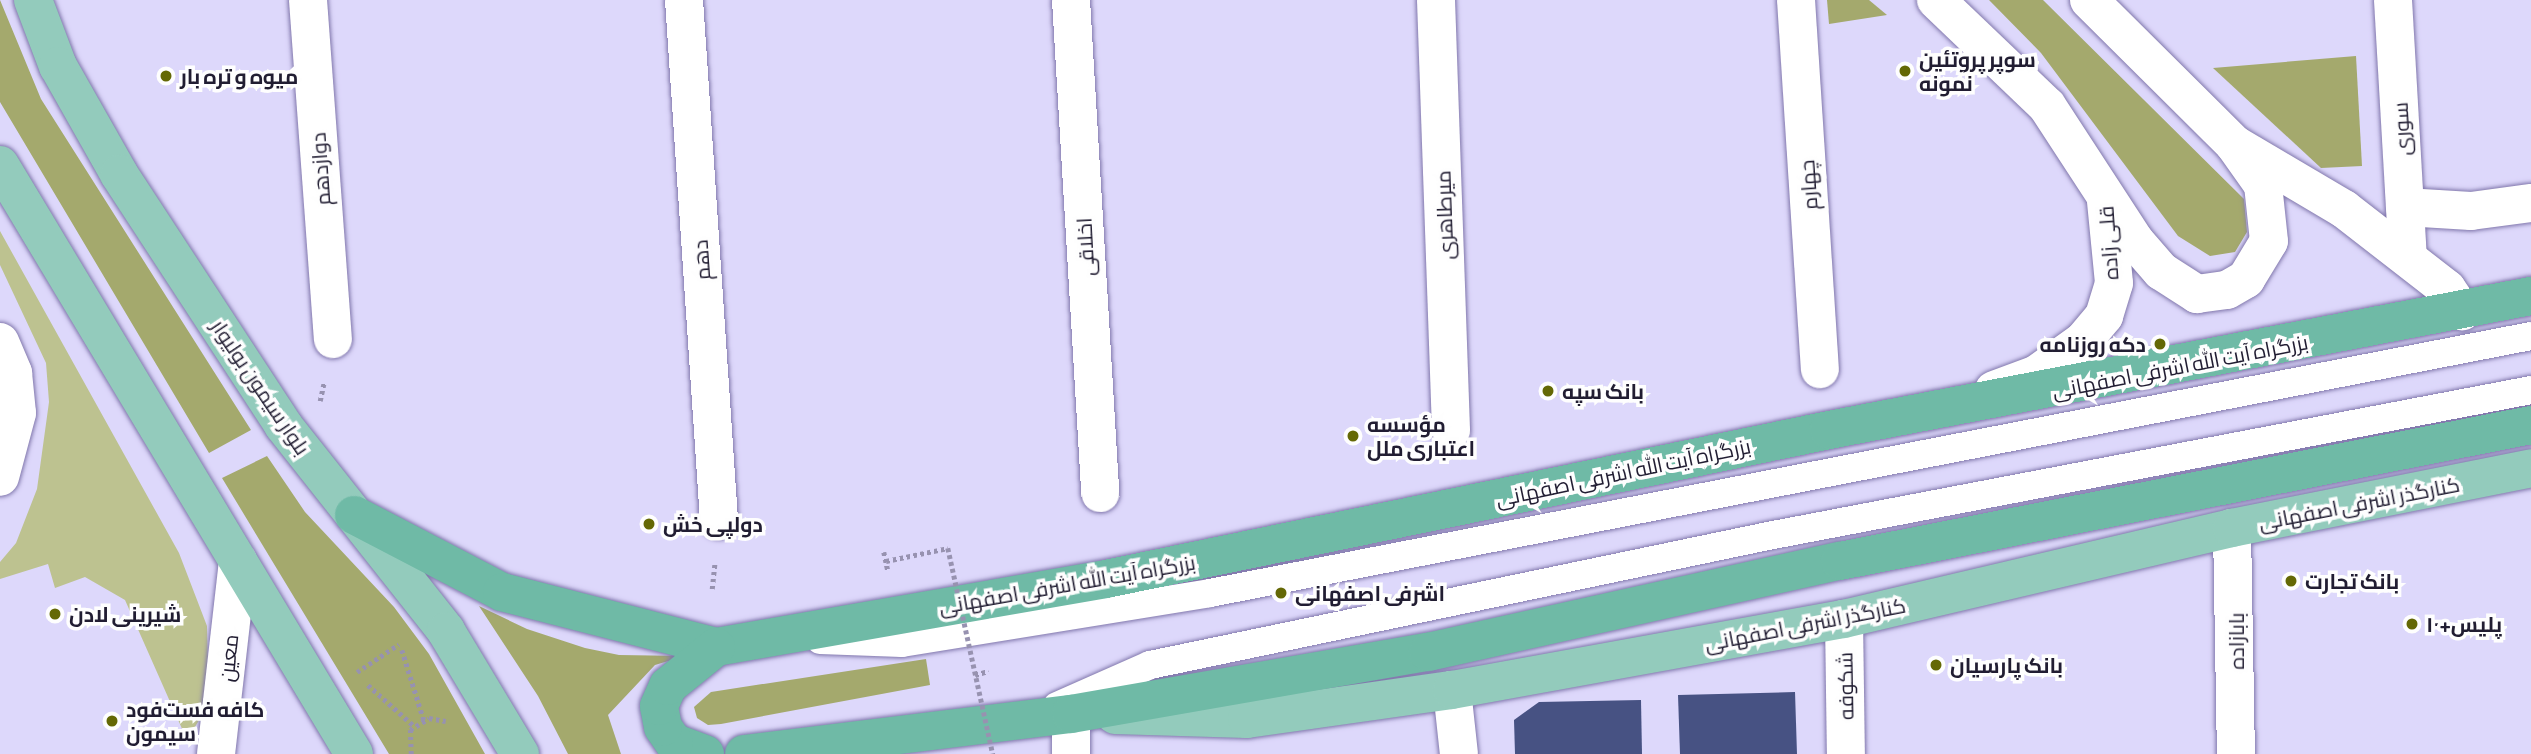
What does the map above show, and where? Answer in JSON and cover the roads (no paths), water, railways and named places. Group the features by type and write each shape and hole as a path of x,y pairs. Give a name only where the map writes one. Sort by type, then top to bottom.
{"highway":[{"name":"بزرگراه آیت الله اشرفی اصفهانی","path":"716,648 1107,579 1940,410 2531,296"},
{"path":"744,754 852,748 1071,714 1427,652 1840,561 2531,425"},
{"path":"354,515 502,592 716,648"},
{"path":"705,754 674,743 663,727 659,706 668,686 716,648"}],"main road":[{"name":"بلوار سیمون بولیوار","path":"33,0 58,66 119,174 284,425 446,631 520,754"},
{"path":"0,165 43,244 354,754"},
{"name":"کنارگذر اشرفی اصفهانی","path":"1071,714 1247,719 1452,690 1844,619 2232,528 2531,468"}],"street":[{"name":"دوازدهم","path":"308,0 333,339"},
{"name":"دهم","path":"684,0 719,520"},
{"name":"اخلاقی","path":"1071,0 1100,493"},
{"name":"میرطاهری","path":"1436,0 1451,431"},
{"name":"چهارم","path":"1796,0 1820,369"},
{"name":"قلی زاده","path":"1936,0 2047,106 2105,189 2113,283 2104,316 2083,341 2037,374 1940,410"},
{"path":"2089,0 2234,144 2263,185 2271,218 2269,241 2260,261 2246,279 2227,290 2197,293 2161,271 2135,241 2105,189"},
{"name":"سوری","path":"2393,0 2408,257"},
{"path":"2234,144 2344,209 2447,289 2462,311"},
{"path":"2405,207 2471,211 2531,203"},
{"path":"0,342 13,373 17,413 0,477"},
{"name":"بابازاده","path":"2232,528 2236,754"},
{"name":"معین","path":"216,754 238,561"},
{"name":"شکوفه","path":"1844,619 1846,754"},
{"path":"1452,690 1458,754"},
{"path":"1071,714 1071,754"}],"lane":[{"path":"771,638 902,643 1210,593 2531,337"},
{"path":"1025,720 1150,665 1768,536 2531,390"}],"place":[{"name":"سوپر پروتئین نمونه","path":"1905,71"},
{"name":"میوه و تره بار","path":"166,76"},
{"name":"دکه روزنامه","path":"2160,344"},
{"name":"بانک سپه","path":"1548,391"},
{"name":"مؤسسه اعتباری ملل","path":"1353,436"},
{"name":"دولپی خش","path":"649,524"},
{"name":"بانک تجارت","path":"2291,581"},
{"name":"اشرفی اصفهانی","path":"1281,593"},
{"name":"شیرینی لادن","path":"55,614"},
{"name":"پلیس+۱۰","path":"2412,624"},
{"name":"بانک پارسیان","path":"1936,665"},
{"name":"کافه فست‌فود سیمون","path":"112,721"}]}
